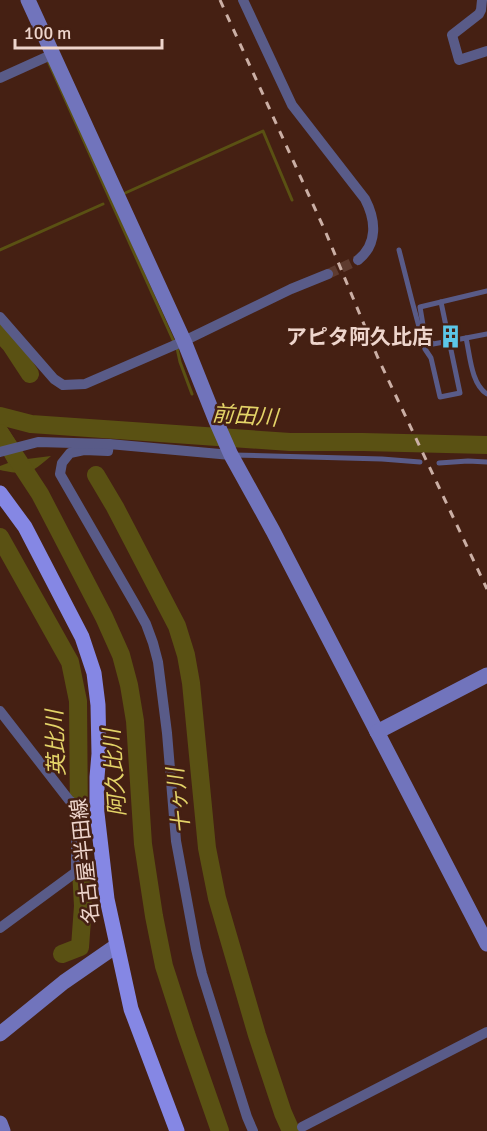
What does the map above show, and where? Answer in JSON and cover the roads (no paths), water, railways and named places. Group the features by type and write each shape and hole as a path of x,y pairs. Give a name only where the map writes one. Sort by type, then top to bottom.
{"main road":[{"name":"名古屋半田線","path":"0,493 25,527 67,607 82,637 94,674 98,705 97,813 107,899 131,1009 177,1131"}],"street":[{"path":"28,0 184,341 230,453 487,944"},
{"path":"243,0 292,105 369,207 374,226 372,236 368,250 358,260"},
{"path":"482,0 479,14 452,35 459,60 487,51"},
{"path":"0,78 53,54"},
{"path":"0,317 54,379 63,386 85,384 328,274"},
{"path":"0,452 38,442 109,444 230,453"},
{"path":"109,444 108,452 84,450 70,453 62,464 60,474 135,604 153,643 163,691 176,842 192,931 202,974 253,1131"},
{"path":"377,732 487,675"},
{"path":"0,711 69,800 76,805 76,872 0,928"},
{"path":"0,1034 64,982 116,946"},
{"path":"302,1127 487,1032"},
{"path":"0,1123 3,1131"}],"lane":[{"path":"399,250 411,301 440,397 460,393 441,302"},
{"path":"487,291 420,307 425,337 433,344 487,334"},
{"path":"466,338 475,379 487,394"},
{"path":"230,453 420,462"},
{"path":"439,463 487,462"}],"waterway":[{"path":"48,61 174,342"},
{"path":"123,194 263,131 292,200"},
{"path":"0,250 103,204"},
{"name":"十ヶ川","path":"0,333 30,374"},
{"path":"177,348 192,394"},
{"name":"前田川","path":"0,416 31,424 290,442 487,445"},
{"name":"阿久比川","path":"0,433 40,494 104,617 121,655 135,721 143,844 164,966 220,1131"},
{"name":"十ヶ川","path":"96,475 177,626 186,655 191,683 207,848 217,898 257,1035 291,1131"},
{"name":"英比川","path":"0,537 70,662 78,701 79,824"},
{"name":"英比川","path":"62,954 80,947 83,906 80,851"}],"tunnel":[{"path":"328,274 358,260"}],"railway":[{"path":"220,0 326,233 378,358 487,589"}],"place":[{"name":"アピタ阿久比店","path":"451,337"}]}
